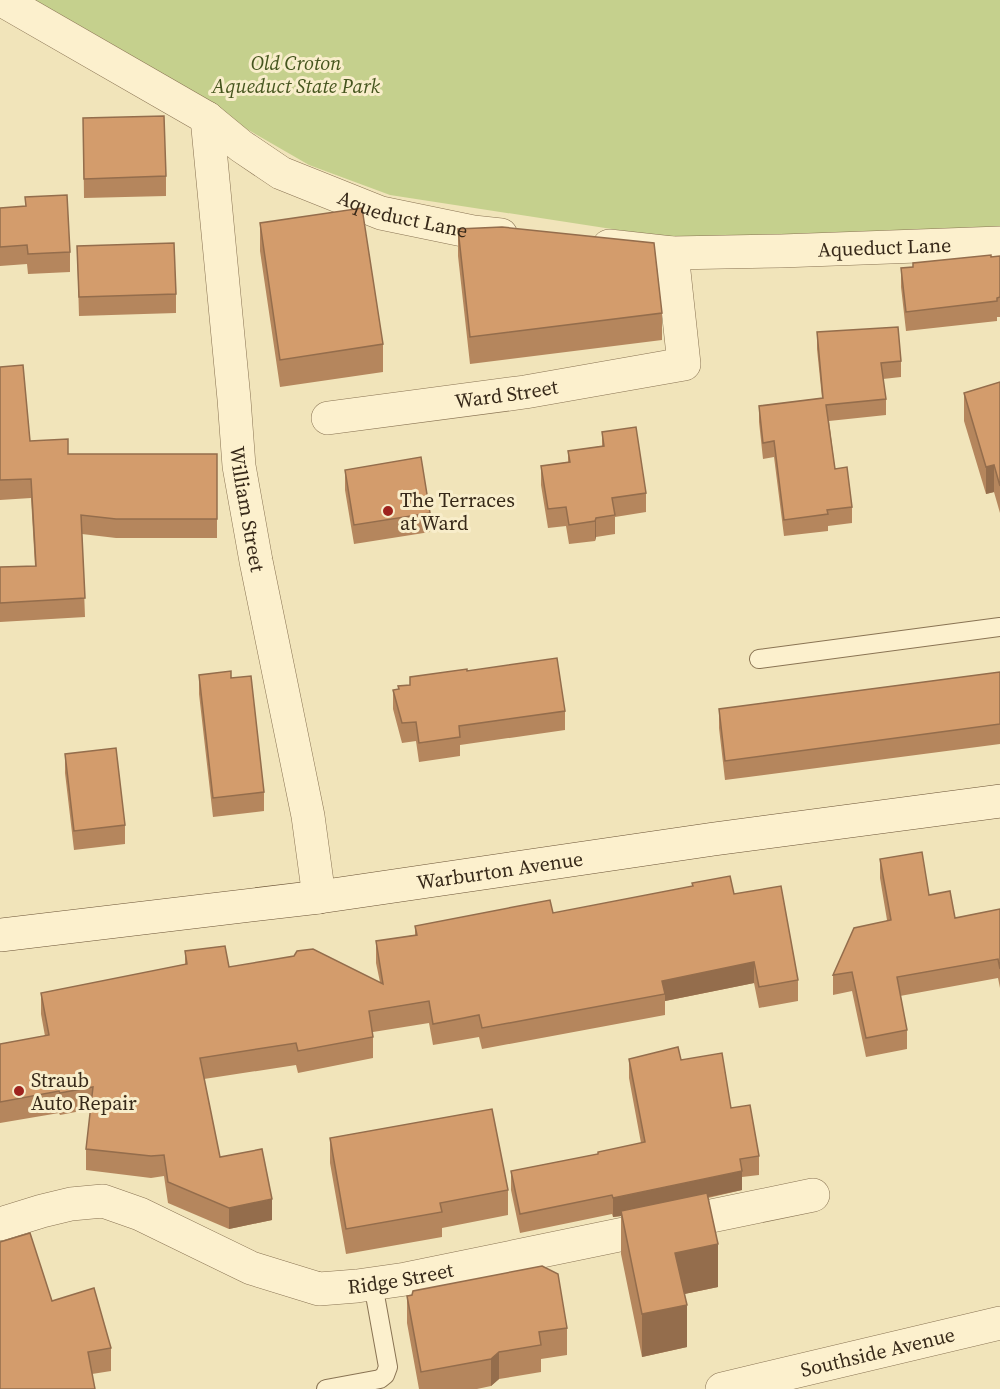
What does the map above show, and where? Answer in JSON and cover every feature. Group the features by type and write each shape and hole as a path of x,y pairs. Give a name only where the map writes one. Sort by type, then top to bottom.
{"street":[{"name":"Aqueduct Lane","path":"2,0 207,118 241,146 281,173 381,213 473,232 527,237"},
{"name":"William Street","path":"207,118 239,466 308,816 319,897"},
{"name":"Aqueduct Lane","path":"581,242 672,253 1000,243"},
{"name":"Ward Street","path":"328,418 525,392 684,364 672,253"},
{"name":"Warburton Avenue","path":"0,935 319,897 714,839 1000,801"},
{"name":"Ridge Street","path":"0,1224 71,1204 103,1201 140,1214 250,1268 319,1289 405,1279 813,1195"},
{"name":"Southside Avenue","path":"722,1389 1000,1323"}],"lane":[{"path":"759,659 1000,627"},
{"path":"326,1389 380,1379 386,1375 388,1367 373,1284"}],"green space":[{"name":"Old Croton Aqueduct State Park","path":"35,0 1000,0 1000,227 670,238 390,195 309,165 245,128 124,51"}],"building":[{"path":"164,116 166,176 84,179 83,118"},
{"path":"67,195 70,252 28,254 27,245 0,247 0,208 26,206 25,197"},
{"path":"362,208 383,344 280,360 260,223"},
{"path":"502,227 654,243 662,313 470,337 458,229"},
{"path":"174,243 176,294 79,297 77,246"},
{"path":"991,255 991,257 1000,256 1000,297 997,301 906,312 901,268 913,267 913,263"},
{"path":"898,327 901,361 881,363 886,399 826,405 835,469 847,467 852,507 827,510 828,514 784,520 774,441 763,443 759,406 823,398 817,332"},
{"path":"23,365 30,441 68,439 68,454 217,454 217,519 116,519 81,515 85,598 0,603 0,567 36,566 31,479 0,480 0,367"},
{"path":"1000,382 1000,486 994,465 986,467 964,393"},
{"path":"636,427 646,493 612,498 615,515 596,518 595,521 569,525 566,507 548,509 541,466 570,462 568,451 604,446 602,432"},
{"name":"The Terraces at Ward","path":"421,457 430,513 354,525 345,470"},
{"path":"557,658 565,711 459,726 460,737 419,743 416,722 402,723 393,690 399,689 398,686 410,685 410,677"},
{"path":"231,671 231,678 251,676 264,792 213,798 199,675"},
{"path":"1000,672 1000,724 725,761 719,709"},
{"path":"116,748 125,825 74,831 65,754"},
{"path":"922,852 929,895 950,891 955,918 1000,909 1000,969 998,959 897,977 907,1030 866,1038 852,972 833,975 854,928 891,920 880,859"},
{"path":"730,876 734,894 781,886 798,980 759,987 754,962 662,981 665,994 482,1028 479,1015 433,1024 429,1001 369,1011 373,1037 298,1051 296,1043 200,1058 220,1157 262,1149 272,1199 229,1208 168,1182 164,1155 151,1156 86,1149 93,1087 0,1102 0,1044 49,1035 41,993 187,964 185,951 225,946 229,967 294,956 297,951 313,949 383,984 376,941 417,935 415,926 550,900 553,913 693,886 692,883"},
{"path":"678,1047 681,1060 722,1053 731,1108 750,1105 759,1156 740,1159 742,1171 613,1198 612,1195 520,1214 511,1171 645,1142 629,1059"},
{"path":"492,1109 508,1190 440,1203 442,1212 346,1229 330,1138"},
{"path":"707,1193 718,1244 675,1253 687,1305 642,1314 621,1211"},
{"path":"30,1233 52,1301 94,1288 111,1348 88,1352 95,1389 0,1389 0,1242"},
{"path":"542,1266 558,1274 567,1328 539,1332 541,1345 499,1352 491,1359 421,1372 407,1296 412,1295 413,1291"}],"place":[{"name":"The Terraces at Ward","path":"388,511"},
{"name":"Straub Auto Repair","path":"19,1091"}]}
